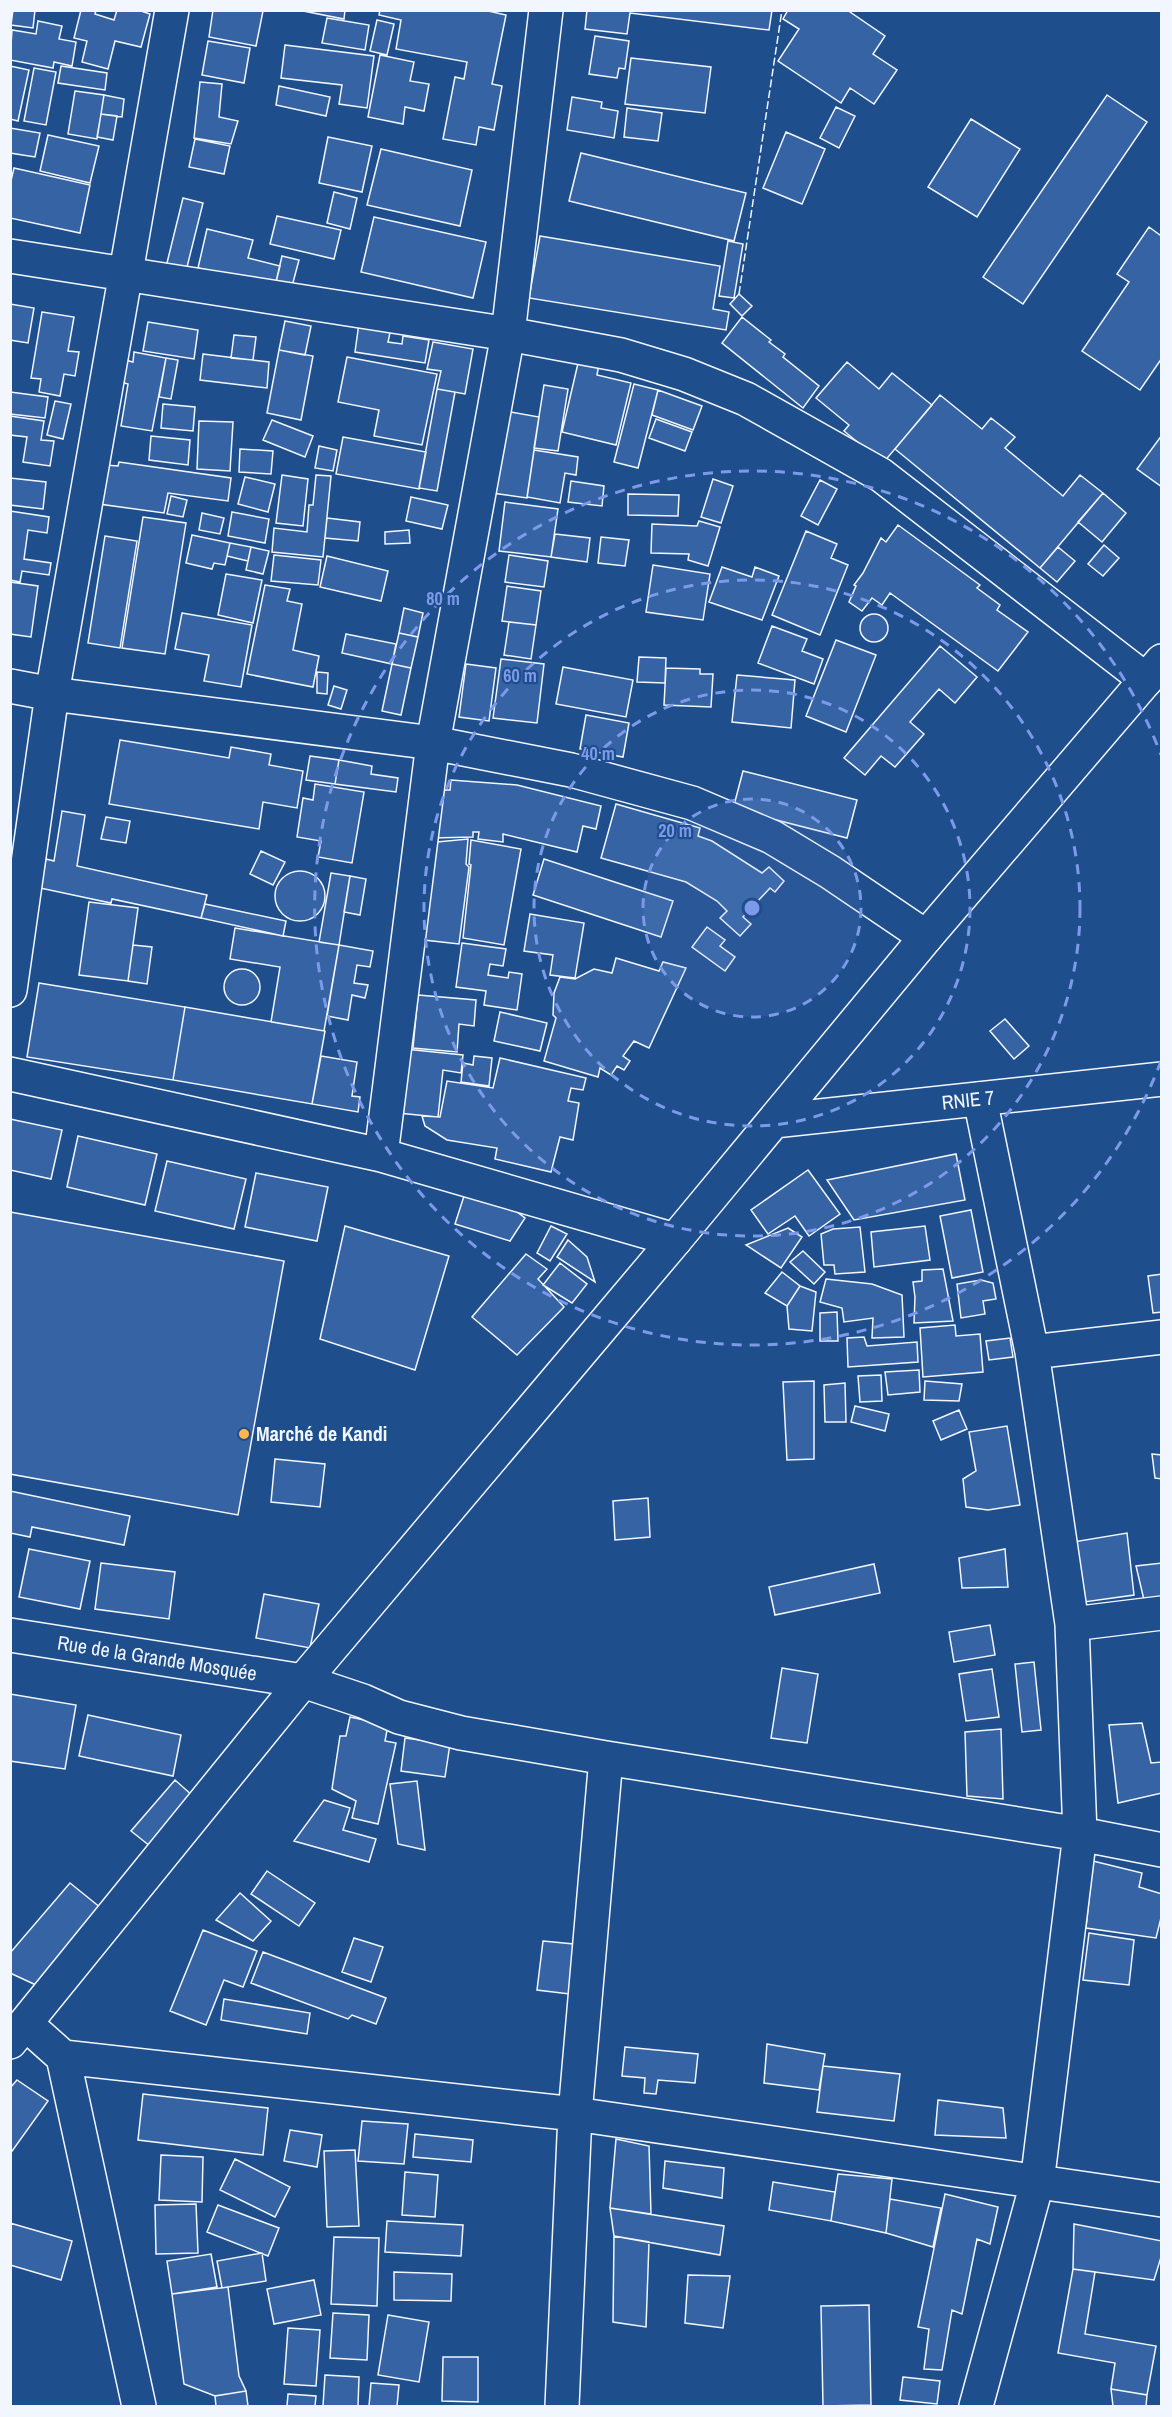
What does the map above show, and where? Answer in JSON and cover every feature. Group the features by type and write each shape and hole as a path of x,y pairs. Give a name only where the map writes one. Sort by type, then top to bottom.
{"street":[{"path":"10,990 52,694 172,10"},
{"path":"381,1155 433,743 508,334 546,10"},
{"path":"10,256 508,334 621,355 684,374 746,399 881,476 1154,671 926,937 675,1240 303,1681 16,2029 63,2057 575,2114 1161,2200"},
{"path":"10,686 52,694 433,743 571,770 692,803 772,837 830,872 926,937"},
{"path":"10,1074 381,1155 675,1240"},
{"name":"RNIE 7","path":"774,1121 1161,1079"},
{"path":"976,2406 1036,2183 1080,1834 1072,1624 1032,1352 980,1099"},
{"path":"1032,1352 1161,1337"},
{"path":"1072,1624 1161,1613"},
{"name":"Rue de la Grande Mosquée","path":"10,1635 303,1681 363,1701 399,1717 461,1733 1080,1834 1161,1850"},
{"path":"562,2406 575,2114 606,1758"},
{"path":"63,2057 139,2406"}],"building":[{"path":"13,10 35,10 33,28 11,25"},
{"path":"81,10 96,10 95,14 114,20 117,10 138,10 150,14 141,47 115,41 108,69 82,62 87,41 74,38"},
{"path":"213,10 263,11 256,46 209,37"},
{"path":"298,10 345,10 344,19"},
{"path":"380,10 484,10 506,15 492,84 502,86 494,130 479,127 476,145 443,139 455,77 464,79 467,62 396,49 401,20 379,15"},
{"path":"587,10 772,10 769,30 630,13 627,34 585,29"},
{"path":"788,10 847,10 885,36 873,54 897,70 874,104 850,88 841,103 778,61 799,29 783,19"},
{"path":"327,18 369,25 365,50 322,43"},
{"path":"377,20 394,24 387,55 370,51"},
{"path":"38,21 62,26 59,39 76,42 72,66 54,62 53,68 10,60 12,30 36,34"},
{"path":"595,36 629,41 625,69 619,68 617,78 589,74"},
{"path":"208,41 250,48 244,83 202,75"},
{"path":"285,45 374,56 367,108 339,104 342,85 281,78"},
{"path":"380,55 414,62 410,81 429,84 424,111 405,107 403,124 368,117"},
{"path":"631,58 711,67 705,113 625,104"},
{"path":"10,66 29,70 18,121 10,119"},
{"path":"61,66 107,73 105,90 58,83"},
{"path":"34,68 56,72 46,125 24,121"},
{"path":"200,82 222,84 219,117 238,121 231,144 194,138"},
{"path":"279,86 330,97 326,116 276,105"},
{"path":"75,91 104,95 97,139 68,134"},
{"path":"104,95 124,99 122,117 101,114"},
{"path":"1107,95 1147,122 1023,304 983,277"},
{"path":"572,97 602,102 601,108 618,111 614,138 567,130"},
{"path":"836,107 855,116 839,148 820,138"},
{"path":"627,108 662,113 658,141 624,137"},
{"path":"101,114 117,116 113,140 97,137"},
{"path":"971,119 1020,149 977,217 928,187"},
{"path":"10,128 40,133 35,157 10,153"},
{"path":"786,132 825,149 802,204 763,188"},
{"path":"48,135 99,146 90,183 40,171"},
{"path":"328,137 372,146 362,192 319,183"},
{"path":"195,139 230,146 224,174 189,167"},
{"path":"381,149 472,170 460,226 367,205"},
{"path":"581,153 746,193 734,241 569,201"},
{"path":"14,168 90,185 80,233 10,218 10,185"},
{"path":"334,192 357,198 350,229 327,223"},
{"path":"183,198 203,203 186,271 166,267"},
{"path":"277,216 341,230 334,259 270,244"},
{"path":"374,217 486,242 473,298 361,272"},
{"path":"1149,227 1160,235 1162,233 1162,358 1140,390 1082,351 1129,282 1117,274"},
{"path":"207,229 253,240 248,258 280,266 275,286 198,268"},
{"path":"540,236 720,266 713,309 729,312 726,330 529,298"},
{"path":"728,241 743,244 734,298 719,296"},
{"path":"282,256 299,260 291,290 275,286"},
{"path":"739,294 752,306 742,316 730,304"},
{"path":"10,304 34,308 28,343 10,340"},
{"path":"42,312 74,317 68,351 79,352 75,376 64,374 60,396 39,392 41,379 31,378"},
{"path":"742,317 771,340 769,342 785,354 783,357 819,386 803,408 722,343"},
{"path":"285,321 311,326 305,355 279,350"},
{"path":"148,322 198,330 194,359 143,351"},
{"path":"359,323 391,328 388,342 402,344 403,336 429,340 425,363 355,352"},
{"path":"234,335 256,337 253,360 231,358"},
{"path":"433,342 473,349 465,394 437,389 441,371 427,369"},
{"path":"279,350 313,356 301,420 267,413"},
{"path":"134,352 166,358 152,431 121,426 128,384 121,382 125,360 133,362"},
{"path":"203,354 269,362 267,388 200,380"},
{"path":"347,357 437,374 422,445 374,436 379,410 338,402"},
{"path":"166,358 178,360 171,399 159,397"},
{"path":"579,359 599,364 597,375 631,383 616,445 562,432"},
{"path":"847,362 879,389 892,373 932,405 883,463 844,431 849,425 816,398"},
{"path":"634,384 658,390 638,468 614,462"},
{"path":"544,385 568,389 558,451 534,448"},
{"path":"437,389 455,392 437,491 419,488"},
{"path":"658,390 702,406 693,430 652,415"},
{"path":"10,392 48,397 45,418 10,414"},
{"path":"940,395 982,429 991,418 1015,437 1005,448 1063,496 1080,475 1103,493 1040,568 895,449"},
{"path":"55,401 71,404 63,439 47,435"},
{"path":"163,404 195,407 193,431 161,428"},
{"path":"505,411 539,417 527,498 492,493"},
{"path":"10,416 44,421 41,440 54,441 50,466 23,462 27,437 10,435"},
{"path":"656,419 692,432 685,451 649,438"},
{"path":"272,420 313,436 305,457 263,440"},
{"path":"199,421 233,422 230,471 197,469"},
{"path":"1162,435 1162,487 1137,469"},
{"path":"151,436 190,440 188,465 149,460"},
{"path":"343,437 426,452 419,489 336,474"},
{"path":"319,446 337,450 333,471 315,468"},
{"path":"240,449 273,451 271,474 239,472"},
{"path":"534,450 578,457 576,475 565,473 560,503 527,497"},
{"path":"119,462 231,478 228,501 168,493 164,513 99,504 105,465 118,466"},
{"path":"282,475 308,479 303,526 276,523"},
{"path":"316,475 331,476 323,557 272,552 274,528 307,532 309,505 313,505"},
{"path":"245,477 275,484 268,512 238,504"},
{"path":"10,478 46,482 43,509 10,505"},
{"path":"713,479 733,486 721,523 701,517"},
{"path":"820,480 837,489 818,525 801,516"},
{"path":"571,481 604,486 602,506 568,502"},
{"path":"1103,493 1126,513 1102,542 1078,522"},
{"path":"628,494 679,495 678,516 628,515"},
{"path":"171,496 187,500 183,517 167,514"},
{"path":"411,497 448,505 442,529 406,521"},
{"path":"505,502 558,509 551,557 499,551"},
{"path":"10,511 49,517 47,533 28,530 24,559 51,563 49,575 22,571 20,582 10,580"},
{"path":"232,512 269,519 265,543 228,536"},
{"path":"202,513 224,518 220,534 199,530"},
{"path":"143,517 186,523 165,654 122,648"},
{"path":"327,518 360,522 358,541 325,538"},
{"path":"699,521 720,527 708,566 688,560 689,554 651,553 652,524 697,526"},
{"path":"898,525 980,585 977,588 1000,605 997,610 1028,632 998,671 890,593 882,605 872,598 862,611 849,602 856,586 854,585 863,573 881,538 886,542"},
{"path":"409,530 410,543 385,544 385,532"},
{"path":"806,531 837,544 831,558 848,565 820,635 772,615"},
{"path":"555,534 590,538 587,562 551,557"},
{"path":"192,535 230,543 225,565 214,563 212,569 186,563"},
{"path":"105,536 137,541 120,648 88,643"},
{"path":"601,537 629,540 625,566 598,563"},
{"path":"230,543 251,547 248,561 227,556"},
{"path":"1104,545 1119,558 1103,576 1088,564"},
{"path":"251,547 269,551 263,574 246,570"},
{"path":"1058,547 1075,561 1057,582 1040,568"},
{"path":"274,555 321,560 318,585 271,581"},
{"path":"509,555 548,561 544,587 505,582"},
{"path":"327,556 388,571 381,601 320,587"},
{"path":"653,565 710,574 703,620 646,612"},
{"path":"722,567 752,577 755,567 779,576 762,620 709,602"},
{"path":"226,574 262,580 253,623 218,615"},
{"path":"10,582 38,586 31,637 10,634"},
{"path":"265,585 290,589 287,601 302,604 293,650 319,656 313,687 247,674"},
{"path":"507,586 541,591 536,625 502,621"},
{"path":"404,608 423,613 418,637 399,633"},
{"path":"182,613 252,625 241,687 204,681 209,655 175,649"},
{"path":"874,614 884,618 888,628 884,638 874,642 864,638 860,628 864,618"},
{"path":"509,622 536,625 531,659 504,655"},
{"path":"772,626 807,639 802,651 823,659 814,684 758,663"},
{"path":"399,633 418,637 411,668 392,664"},
{"path":"346,634 396,644 392,664 342,653"},
{"path":"836,640 876,655 846,732 806,716"},
{"path":"940,646 977,677 955,703 939,689 910,722 924,734 895,767 881,756 865,775 844,758"},
{"path":"639,657 666,658 665,683 637,682"},
{"path":"501,659 544,664 537,723 493,718"},
{"path":"392,664 411,668 401,715 382,711"},
{"path":"466,664 496,668 489,721 459,717"},
{"path":"563,667 633,680 626,717 556,704"},
{"path":"666,668 700,669 700,674 713,674 711,707 664,705"},
{"path":"317,672 328,673 327,694 317,693"},
{"path":"737,675 795,680 791,728 732,722"},
{"path":"334,686 347,690 341,709 328,705"},
{"path":"586,715 629,723 623,757 580,749"},
{"path":"120,740 229,758 231,747 271,754 269,765 303,771 297,808 263,802 259,829 109,804"},
{"path":"310,756 339,760 335,784 306,780"},
{"path":"339,760 372,766 371,774 398,778 396,792 335,784"},
{"path":"743,771 857,800 847,838 733,809"},
{"path":"451,780 517,785 601,806 596,829 583,826 577,852 503,834 503,842 478,839 479,832 473,832 473,837 433,838 437,805 445,790 450,790"},
{"path":"315,784 364,792 352,863 318,857 321,841 297,837 303,798 313,800"},
{"path":"616,804 700,828 698,836 712,841 762,873 769,867 784,881 775,892 770,888 743,917 751,924 740,936 720,918 727,911 717,901 686,882 601,858"},
{"path":"62,811 85,815 77,866 207,895 201,918 112,899 111,903 40,888 46,859 54,861"},
{"path":"106,817 130,821 126,843 101,839"},
{"path":"468,839 466,864 469,867 459,944 424,940 437,842"},
{"path":"471,840 521,849 504,945 463,938 471,865 469,864"},
{"path":"261,851 285,862 273,885 250,874"},
{"path":"544,859 673,901 661,937 533,895"},
{"path":"305,871 318,878 324,886 324,906 318,914 310,920 295,921 282,914 276,906 275,891 282,878 290,872"},
{"path":"331,873 350,876 339,945 319,942"},
{"path":"350,876 366,879 360,915 344,912"},
{"path":"89,902 138,908 128,981 79,975"},
{"path":"205,904 286,921 283,936 201,918"},
{"path":"530,914 584,923 575,978 550,975 553,955 524,951"},
{"path":"707,927 725,940 720,946 735,957 725,971 692,947"},
{"path":"235,928 339,945 324,1031 271,1022 280,967 230,959"},
{"path":"462,943 506,949 503,966 490,964 488,975 508,978 509,972 522,974 517,1010 484,1005 486,991 456,987"},
{"path":"133,945 152,947 147,984 128,981"},
{"path":"339,945 373,951 370,967 357,965 354,983 368,985 365,998 352,995 348,1020 327,1016"},
{"path":"616,958 659,971 663,962 686,968 649,1048 634,1041 623,1056 630,1061 624,1070 617,1066 611,1075 600,1068 598,1077 544,1061 556,1018 553,1015 554,993 560,977 575,979 594,969 612,973"},
{"path":"242,969 255,974 260,987 255,1000 242,1005 229,1000 224,987 229,974"},
{"path":"39,983 185,1007 173,1080 27,1057"},
{"path":"418,995 476,1000 474,1026 459,1024 457,1052 413,1048"},
{"path":"185,1007 325,1031 312,1104 173,1080"},
{"path":"500,1012 547,1023 540,1051 494,1041"},
{"path":"1005,1019 1029,1046 1014,1059 990,1031"},
{"path":"405,1049 463,1055 461,1073 443,1070 438,1117 398,1113"},
{"path":"321,1056 357,1062 352,1096 360,1097 358,1112 312,1104"},
{"path":"474,1056 492,1058 489,1086 461,1082 463,1063 473,1065"},
{"path":"500,1058 586,1078 583,1090 571,1088 568,1101 579,1103 573,1140 560,1137 551,1172 495,1159 497,1148 447,1140 425,1126 422,1116 440,1117 447,1081 493,1088"},
{"path":"10,1119 62,1130 51,1179 10,1170"},
{"path":"78,1136 157,1154 145,1205 67,1187"},
{"path":"956,1154 965,1200 854,1220 827,1180"},
{"path":"167,1161 246,1179 234,1229 155,1211"},
{"path":"808,1170 840,1214 809,1236 795,1216 768,1234 751,1210"},
{"path":"256,1173 328,1187 317,1241 245,1227"},
{"path":"465,1193 508,1205 525,1218 510,1241 455,1224"},
{"path":"971,1210 983,1272 952,1278 940,1216"},
{"path":"10,1212 284,1261 238,1515 10,1474"},
{"path":"345,1226 449,1256 415,1370 320,1339"},
{"path":"551,1226 567,1234 550,1261 537,1253"},
{"path":"925,1226 930,1260 874,1267 871,1232"},
{"path":"860,1227 865,1272 835,1274 834,1265 824,1265 821,1234 833,1229"},
{"path":"788,1228 802,1237 781,1268 746,1245"},
{"path":"568,1240 587,1257 595,1282 557,1257"},
{"path":"803,1251 825,1272 814,1284 790,1262"},
{"path":"526,1254 547,1269 538,1279 564,1307 517,1355 472,1317"},
{"path":"560,1263 587,1284 572,1303 543,1285"},
{"path":"943,1269 953,1321 914,1323 913,1282 922,1281 922,1270"},
{"path":"782,1272 800,1286 787,1306 765,1293"},
{"path":"1162,1274 1162,1312 1153,1313 1148,1276"},
{"path":"826,1279 872,1284 902,1295 904,1337 872,1338 873,1318 844,1322 842,1308 820,1302"},
{"path":"981,1280 993,1283 996,1299 983,1301 985,1314 961,1318 957,1284"},
{"path":"800,1286 816,1292 812,1331 789,1329 787,1306"},
{"path":"837,1312 838,1341 820,1341 820,1313"},
{"path":"955,1325 956,1336 980,1334 983,1372 923,1377 920,1328"},
{"path":"864,1337 867,1346 917,1342 918,1362 848,1367 847,1338"},
{"path":"1010,1338 1013,1357 989,1360 986,1341"},
{"path":"919,1370 920,1392 888,1395 885,1372"},
{"path":"881,1375 882,1401 860,1402 858,1376"},
{"path":"814,1381 814,1459 787,1460 783,1382"},
{"path":"925,1381 962,1384 959,1401 924,1400"},
{"path":"845,1383 846,1422 825,1422 824,1385"},
{"path":"855,1406 889,1414 885,1431 851,1422"},
{"path":"959,1410 967,1429 941,1440 933,1421"},
{"path":"1007,1426 1020,1505 988,1510 966,1507 963,1479 976,1471 969,1432"},
{"path":"1152,1454 1162,1455 1162,1479 1155,1478"},
{"path":"275,1459 325,1464 320,1507 271,1502"},
{"path":"10,1491 130,1516 124,1545 32,1527 30,1537 10,1533"},
{"path":"648,1498 650,1537 615,1540 613,1501"},
{"path":"1127,1533 1134,1595 1084,1602 1073,1542"},
{"path":"29,1549 90,1561 80,1609 19,1597"},
{"path":"1005,1549 1008,1587 962,1588 959,1558"},
{"path":"101,1563 175,1572 169,1619 95,1609"},
{"path":"1162,1563 1162,1597 1144,1600 1136,1566"},
{"path":"874,1564 880,1593 775,1615 769,1587"},
{"path":"264,1594 319,1604 310,1648 256,1638"},
{"path":"990,1625 995,1655 954,1662 949,1632"},
{"path":"1034,1662 1041,1730 1022,1732 1015,1664"},
{"path":"782,1668 818,1674 807,1743 771,1738"},
{"path":"992,1669 999,1717 966,1721 959,1674"},
{"path":"10,1694 76,1705 65,1769 10,1761"},
{"path":"88,1715 181,1735 173,1776 79,1756"},
{"path":"350,1717 388,1725 385,1741 396,1743 378,1824 352,1818 356,1801 332,1789 340,1736 346,1736"},
{"path":"1142,1723 1151,1763 1162,1762 1162,1793 1118,1803 1109,1725"},
{"path":"1001,1729 1003,1799 967,1796 965,1732"},
{"path":"405,1738 450,1744 445,1777 401,1771"},
{"path":"175,1780 193,1796 150,1846 131,1831"},
{"path":"417,1781 425,1850 398,1844 390,1784"},
{"path":"324,1800 350,1808 343,1830 376,1839 369,1862 294,1841"},
{"path":"1093,1861 1142,1873 1139,1887 1162,1894 1162,1914 1156,1938 1086,1928"},
{"path":"267,1871 315,1903 299,1926 251,1894"},
{"path":"70,1883 101,1908 36,1985 10,1973 10,1953"},
{"path":"240,1893 271,1921 253,1941 216,1920"},
{"path":"203,1930 257,1951 243,1987 224,1980 206,2025 170,2011"},
{"path":"1089,1933 1134,1940 1129,1985 1083,1980"},
{"path":"354,1938 383,1947 371,1982 342,1972"},
{"path":"543,1941 584,1945 578,1995 537,1990"},
{"path":"263,1952 386,1998 376,2024 352,2015 348,2019 251,1983"},
{"path":"224,1999 310,2013 307,2034 221,2020"},
{"path":"767,2044 825,2054 819,2090 764,2083"},
{"path":"625,2047 698,2054 695,2083 658,2080 656,2094 644,2093 645,2078 622,2076"},
{"path":"823,2066 900,2074 894,2121 817,2112"},
{"path":"17,2080 48,2101 10,2154 10,2088"},
{"path":"143,2094 268,2108 263,2155 138,2140"},
{"path":"938,2100 1003,2108 1006,2138 935,2135"},
{"path":"362,2121 408,2124 404,2164 358,2161"},
{"path":"290,2130 322,2135 317,2167 284,2161"},
{"path":"415,2134 473,2140 471,2162 413,2157"},
{"path":"616,2139 649,2146 651,2214 610,2208"},
{"path":"355,2150 359,2226 327,2227 324,2151"},
{"path":"161,2155 203,2157 202,2202 159,2200"},
{"path":"235,2159 290,2187 275,2217 220,2190"},
{"path":"665,2161 724,2168 722,2198 663,2188"},
{"path":"405,2172 438,2175 435,2217 402,2215"},
{"path":"838,2174 892,2179 886,2233 831,2221"},
{"path":"773,2182 835,2192 831,2221 769,2210"},
{"path":"945,2194 998,2207 990,2244 977,2239 962,2314 952,2310 942,2370 924,2369 929,2329 918,2327"},
{"path":"890,2199 941,2208 933,2247 886,2233"},
{"path":"196,2204 198,2253 156,2254 155,2205"},
{"path":"218,2205 279,2228 268,2256 207,2232"},
{"path":"610,2208 724,2226 720,2255 614,2236"},
{"path":"387,2221 463,2225 461,2256 385,2252"},
{"path":"10,2223 72,2241 61,2280 10,2265"},
{"path":"1074,2224 1162,2241 1162,2254 1154,2280 1073,2269"},
{"path":"614,2236 649,2242 646,2327 613,2322"},
{"path":"334,2237 379,2238 377,2306 331,2304"},
{"path":"262,2253 266,2281 222,2288 217,2261"},
{"path":"211,2254 217,2287 172,2294 167,2261"},
{"path":"1073,2269 1095,2272 1085,2334 1156,2346 1147,2395 1111,2389 1115,2363 1058,2353"},
{"path":"394,2272 452,2274 451,2301 394,2300"},
{"path":"688,2275 730,2276 723,2328 685,2323"},
{"path":"314,2280 321,2315 274,2324 267,2289"},
{"path":"228,2287 239,2376 246,2391 215,2396 184,2384 172,2294"},
{"path":"869,2305 871,2405 823,2406 821,2306"},
{"path":"333,2313 369,2315 367,2360 330,2358"},
{"path":"388,2315 429,2322 419,2382 378,2375"},
{"path":"288,2328 320,2330 316,2386 284,2384"},
{"path":"443,2357 478,2357 478,2402 442,2401"},
{"path":"325,2375 359,2377 358,2406 323,2406"},
{"path":"903,2377 940,2381 937,2404 900,2400"},
{"path":"371,2383 399,2385 397,2406 369,2406"},
{"path":"1111,2389 1147,2395 1146,2406 1113,2406"},
{"path":"246,2391 248,2406 216,2406 215,2396"},
{"path":"288,2394 316,2396 315,2406 287,2406"}],"fence":[{"path":"739,294 782,10"}],"place":[{"name":"Marché de Kandi","path":"244,1434"}]}
